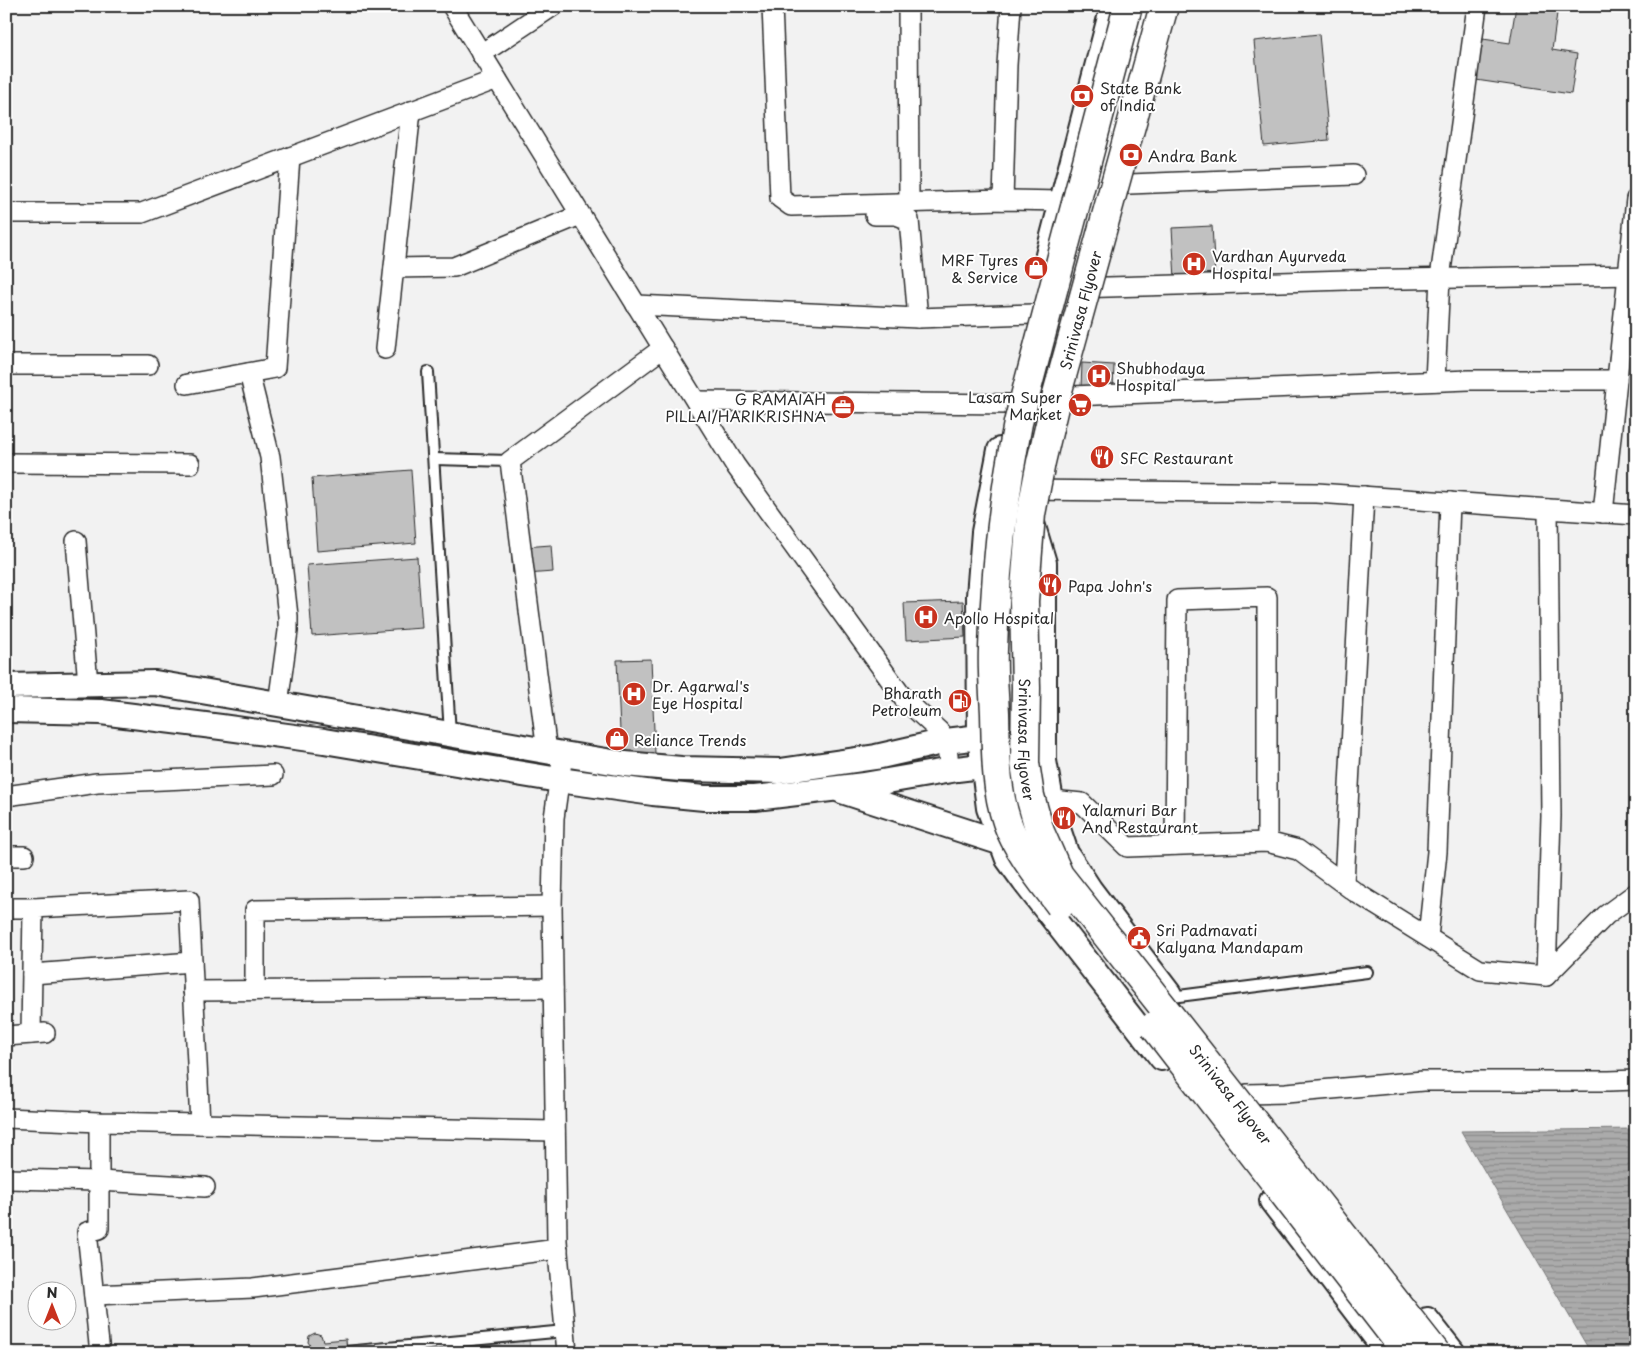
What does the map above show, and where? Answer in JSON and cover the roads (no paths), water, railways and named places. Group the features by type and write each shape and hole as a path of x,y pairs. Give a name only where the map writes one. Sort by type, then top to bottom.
{"main road":[{"name":"Srinivasa Flyover","path":"1128,6 1018,423 1008,473 1002,513 993,650 996,768 999,788 1007,822 1017,845 1048,888 1407,1353"},
{"name":"Srinivasa Flyover","path":"1164,6 1057,394 1031,514 1024,601 1025,763 1030,796 1040,832 1060,875 1436,1353"}],"street":[{"path":"452,6 735,465 904,699 939,731 946,742 950,771"},
{"path":"481,54 553,6"},
{"path":"772,6 780,198 791,206 1003,200 1062,201"},
{"path":"908,6 909,202"},
{"path":"1003,200 1007,65 1011,6"},
{"path":"1113,6 1005,423 984,532 979,596 980,737 989,808 1008,859 1388,1353"},
{"path":"1145,6 1043,398 1026,465 1022,490 1044,563 1044,758 1054,817 1066,853 1090,890 1171,997 1453,1353"},
{"path":"1435,382 1440,278 1477,6"},
{"path":"6,212 142,213 497,78"},
{"path":"385,349 411,111"},
{"path":"188,384 274,368 290,157"},
{"path":"1098,185 1354,174"},
{"path":"1603,513 1617,380 1632,275 1636,199"},
{"path":"394,268 454,267 580,214"},
{"path":"779,216 896,214 909,220 918,318"},
{"path":"1071,288 1632,275"},
{"path":"636,305 918,318 1033,314"},
{"path":"566,1353 558,1249 553,988 554,818 559,780 510,461 663,348"},
{"path":"6,365 148,365"},
{"path":"248,373 270,457 288,616 288,631 278,704"},
{"path":"1043,398 1469,380 1617,380"},
{"path":"696,401 1010,404"},
{"path":"6,463 190,464"},
{"path":"1022,490 1317,493 1636,515"},
{"path":"1344,883 1364,496"},
{"path":"1428,937 1437,852 1450,502"},
{"path":"1546,976 1551,816 1548,509"},
{"path":"76,541 88,684"},
{"path":"1175,846 1176,600 1267,598 1267,842"},
{"path":"6,686 155,683 555,753 625,764 681,769 780,771 876,758 946,742 980,737 1044,732"},
{"path":"6,710 101,712 221,727 324,741 559,780 704,798 755,798 835,789 1044,758"},
{"path":"6,796 97,783 273,775"},
{"path":"835,789 1002,843"},
{"path":"1051,800 1082,803 1127,847 1267,842 1298,850 1344,883 1480,970 1546,976"},
{"path":"1546,976 1606,915 1636,893"},
{"path":"6,908 189,900 200,1124"},
{"path":"255,990 255,910 552,906"},
{"path":"6,1036 38,1034 32,974 33,908"},
{"path":"32,974 192,962"},
{"path":"193,991 553,988"},
{"path":"1248,1094 1286,1093 1423,1080 1636,1080"},
{"path":"6,1118 99,1122 555,1131"},
{"path":"99,1122 99,1229 87,1232 100,1353"},
{"path":"8,1179 99,1181 205,1187"},
{"path":"94,1295 253,1288 558,1249"}],"lane":[{"path":"428,372 450,734"},
{"path":"434,459 510,461"},
{"path":"1171,997 1367,972"},
{"path":"335,1353 564,1331"}],"place":[{"name":"State Bank of India","path":"1082,96"},
{"name":"Andra Bank","path":"1131,155"},
{"name":"Vardhan Ayurveda Hospital","path":"1194,264"},
{"name":"MRF Tyres & Service","path":"1036,268"},
{"name":"Shubhodaya Hospital","path":"1099,376"},
{"name":"Lasam Super Market","path":"1080,405"},
{"name":"G RAMAIAH PILLAI/HARIKRISHNA","path":"843,407"},
{"name":"SFC Restaurant","path":"1102,457"},
{"name":"Papa John's","path":"1050,585"},
{"name":"Apollo Hospital","path":"926,617"},
{"name":"Dr. Agarwal's Eye Hospital","path":"634,694"},
{"name":"Bharath Petroleum","path":"960,701"},
{"name":"Reliance Trends","path":"617,739"},
{"name":"Yalamuri Bar And Restaurant","path":"1064,818"},
{"name":"Sri Padmavati Kalyana Mandapam","path":"1139,938"}]}
